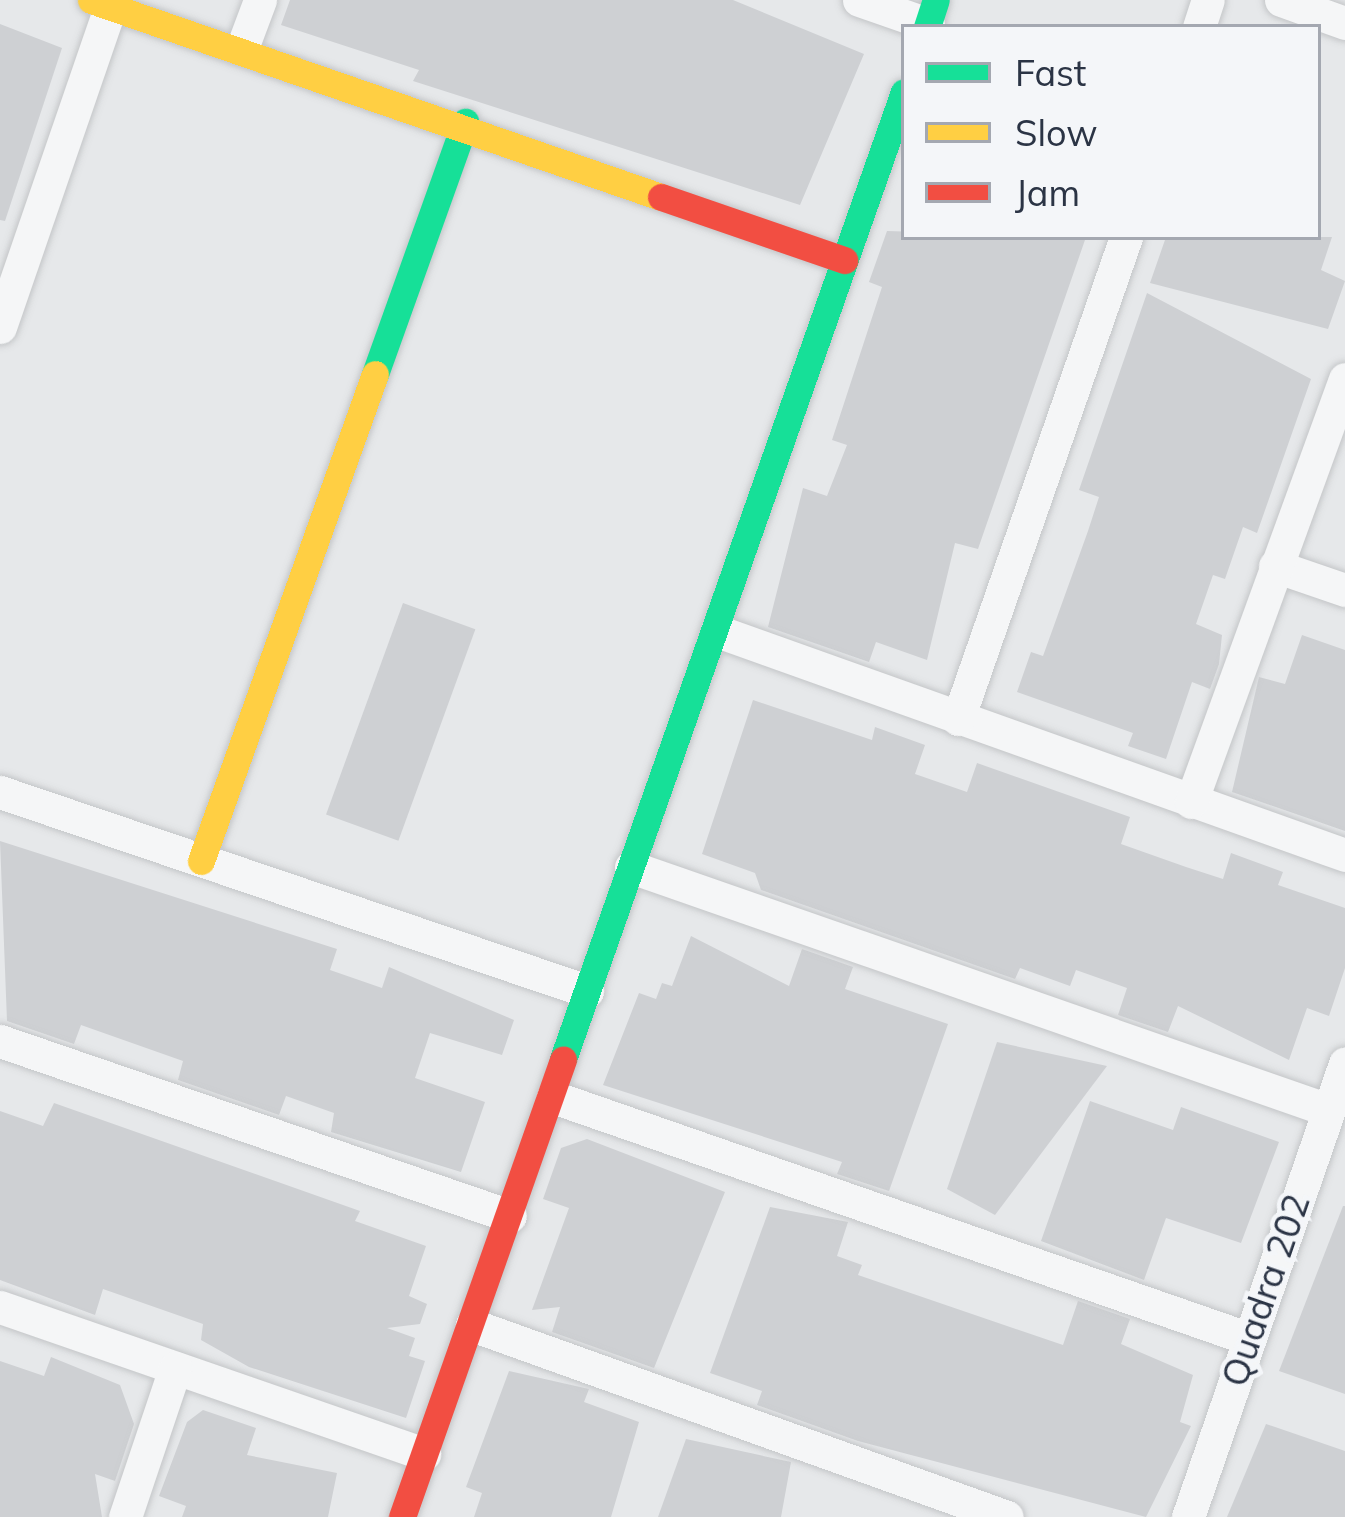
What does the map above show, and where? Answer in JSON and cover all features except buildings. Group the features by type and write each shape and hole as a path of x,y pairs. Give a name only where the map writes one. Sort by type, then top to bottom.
{"street":[{"path":"242,48 260,0"},
{"path":"860,0 931,17"},
{"path":"1281,0 1345,22"},
{"path":"0,327 101,3 465,122 844,260"},
{"path":"402,1517 901,100"},
{"path":"202,861 465,122"},
{"path":"958,719 1125,240"},
{"path":"1191,802 1345,379"},
{"path":"1275,566 1345,590"},
{"path":"717,632 1345,854"},
{"path":"0,792 587,991"},
{"path":"631,867 1328,1110"},
{"path":"0,1041 510,1216"},
{"name":"Quadra 202","path":"1188,1517 1345,1064"},
{"path":"553,1096 1247,1338"},
{"path":"0,1307 424,1454"},
{"path":"472,1325 1007,1517"},
{"path":"125,1517 175,1368"}],"traffic: fast":[{"path":"928,24 936,0"},
{"path":"563,1059 901,101"},
{"path":"375,374 465,122"}],"traffic: slow":[{"path":"91,0 661,197"},
{"path":"201,861 375,374"}],"traffic: jam":[{"path":"661,197 844,260"},
{"path":"402,1517 563,1059"}]}
